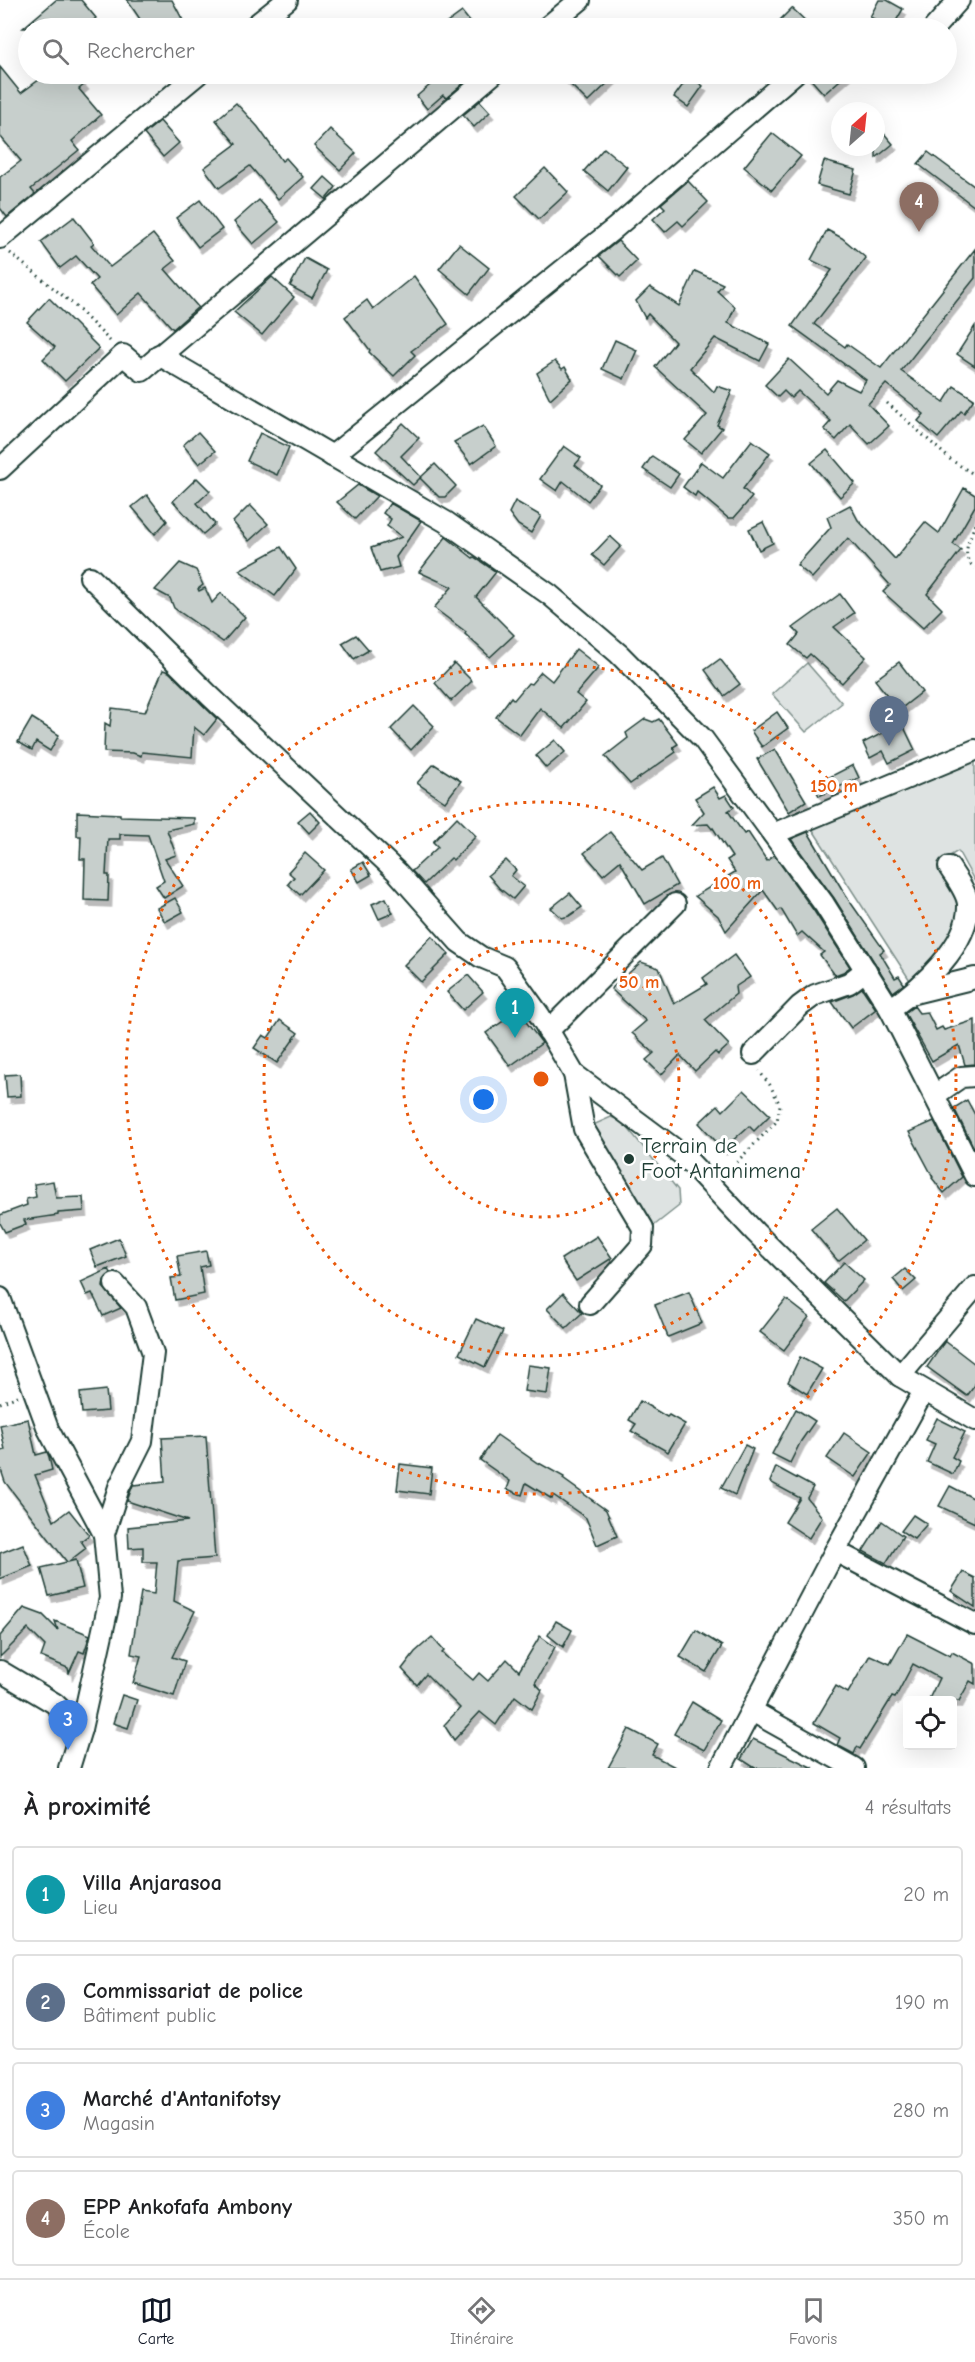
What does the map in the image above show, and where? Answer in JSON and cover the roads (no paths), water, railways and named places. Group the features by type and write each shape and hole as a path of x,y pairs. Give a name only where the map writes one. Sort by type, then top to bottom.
{"street":[{"path":"264,18 287,0"},
{"path":"558,18 580,0"},
{"path":"943,18 959,0"},
{"path":"3,243 186,84"},
{"path":"0,470 123,355 141,371 481,84"},
{"path":"332,456 615,228 782,84"},
{"path":"159,355 446,522 550,595 619,654 703,739 824,904 890,1009 975,1176"},
{"path":"90,576 210,696 397,872 459,942 481,957 505,967 540,1016 574,1074 584,1129 643,1228 642,1245 590,1304"},
{"path":"773,834 975,750"},
{"path":"890,1009 914,993 970,926 968,901 949,867"},
{"path":"548,1031 675,904"},
{"path":"753,1054 800,1006 815,995 849,983 866,970"},
{"path":"914,993 975,978"},
{"path":"574,1074 684,1156 900,1377 975,1420"},
{"path":"935,1095 961,1077 975,1076"},
{"path":"69,1768 81,1729 110,1598 104,1534 119,1486 142,1441 153,1353 136,1307 115,1284"},
{"path":"900,1377 975,1287"},
{"path":"0,1299 48,1429 104,1534"},
{"path":"721,1768 835,1551 924,1391"},
{"path":"835,1551 975,1624"},
{"path":"0,1671 54,1703 81,1729"},
{"path":"752,1711 854,1768"}],"place":[{"name":"EPP Ankofafa Ambony","path":"919,232"},
{"name":"Commissariat de police","path":"889,746"},
{"name":"Villa Anjarasoa","path":"515,1038"},
{"name":"Terrain de Foot Antanimena","path":"629,1159"},
{"name":"Marché d'Antanifotsy","path":"68,1750"}]}
